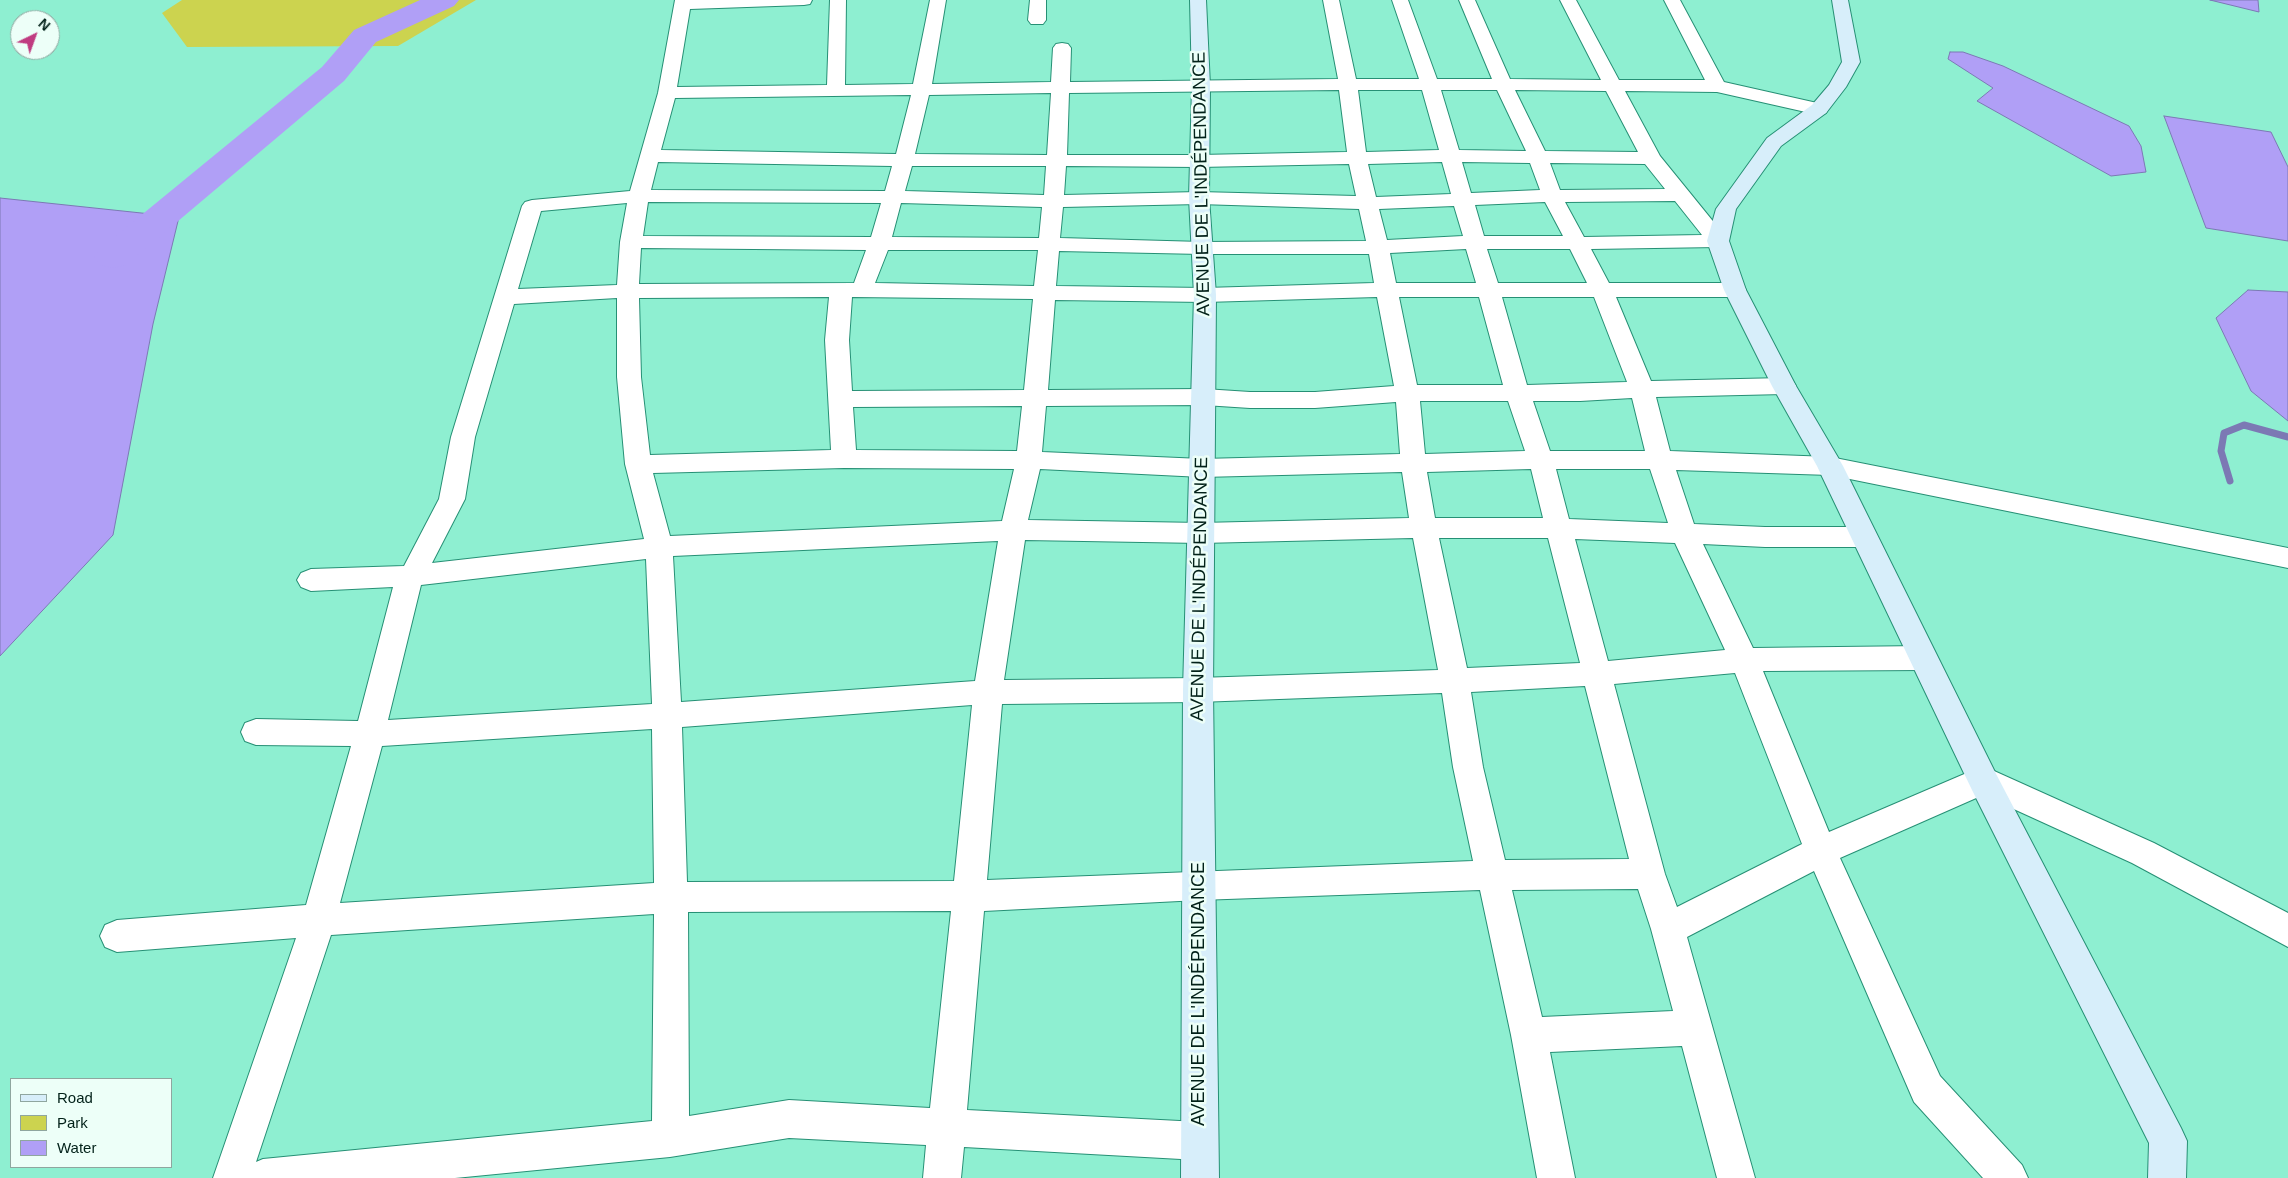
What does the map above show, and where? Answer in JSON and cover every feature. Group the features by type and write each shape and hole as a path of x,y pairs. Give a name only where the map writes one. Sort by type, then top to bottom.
{"main road":[{"name":"AVENUE DE L'INDÉPENDANCE","path":"1198,0 1201,86 1199,198 1205,295 1198,690 1200,1178"},
{"path":"1840,0 1851,62 1837,87 1819,108 1774,142 1726,209 1718,241 1735,290 1784,386 1830,466 1983,780 2168,1140 2167,1178"}],"street":[{"path":"670,1138 671,897 667,716 659,547 638,464 629,377 628,291 631,242 638,196 668,93 682,2 804,0"},
{"path":"836,92 838,0"},
{"path":"844,459 837,340 852,290 879,244 894,197 921,91 938,0"},
{"path":"1037,20 1038,0"},
{"path":"1331,0 1348,84 1357,157 1388,290 1407,393 1413,463 1424,528 1456,681 1468,767 1491,875 1529,1035 1556,1178"},
{"path":"1400,0 1430,84 1518,394 1541,460 1649,874 1668,929 1736,1178"},
{"path":"1467,0 1504,86 1538,156 1552,196 1602,290 1642,389 1660,460 1684,533 1744,660 1821,851 1927,1089 2009,1178"},
{"path":"1568,0 1651,158 1718,241"},
{"path":"1672,0 1717,86"},
{"path":"942,1178 988,692 1014,530 1029,460 1057,160 1062,48"},
{"path":"668,93 1348,84 1717,86 1819,108"},
{"path":"650,156 904,160 1199,161 1450,156 1651,158"},
{"path":"232,1178 319,920 370,734 407,586 452,499 463,437 532,206 638,196 894,197 1127,202 1199,198 1368,203 1552,196 1681,195"},
{"path":"631,242 1378,248 1475,242 1718,241"},
{"path":"505,297 628,291 1046,291 1205,295 1388,290 1735,290"},
{"path":"839,399 1204,397 1250,400 1315,400 1407,393 1580,393 1642,389 1784,386"},
{"path":"638,464 844,459 1029,460 1202,468 1541,460 1660,460 1830,466 2288,558"},
{"path":"311,580 412,576 659,547 1014,530 1201,533 1424,528 1558,528 1765,537 1864,537"},
{"path":"256,732 370,734 667,716 988,692 1198,690 1456,681 1597,674 1744,660 1922,658"},
{"path":"1668,929 1821,851 1983,780 2143,853 2288,932"},
{"path":"117,936 319,920 671,897 968,896 1199,885 1491,875 1649,874"},
{"path":"1529,1035 1696,1028"},
{"path":"263,1178 670,1138 789,1120 1199,1141"}],"green space":[{"path":"182,0 476,0 398,46 187,47 162,13"}],"water":[{"path":"2210,0 2258,0 2259,12"},
{"path":"1950,52 1963,52 2003,66 2129,126 2141,146 2146,172 2111,176 1977,101 1993,88 1948,59"},
{"path":"2164,116 2271,132 2288,167 2288,241 2206,228"},
{"path":"0,198 179,217 153,324 113,535 0,656"},
{"path":"2248,290 2288,292 2288,421 2251,391 2216,318"}],"waterway":[{"path":"113,257 333,74 365,36 444,0"},
{"path":"2230,481 2221,451 2224,433 2244,425 2288,437"}]}
